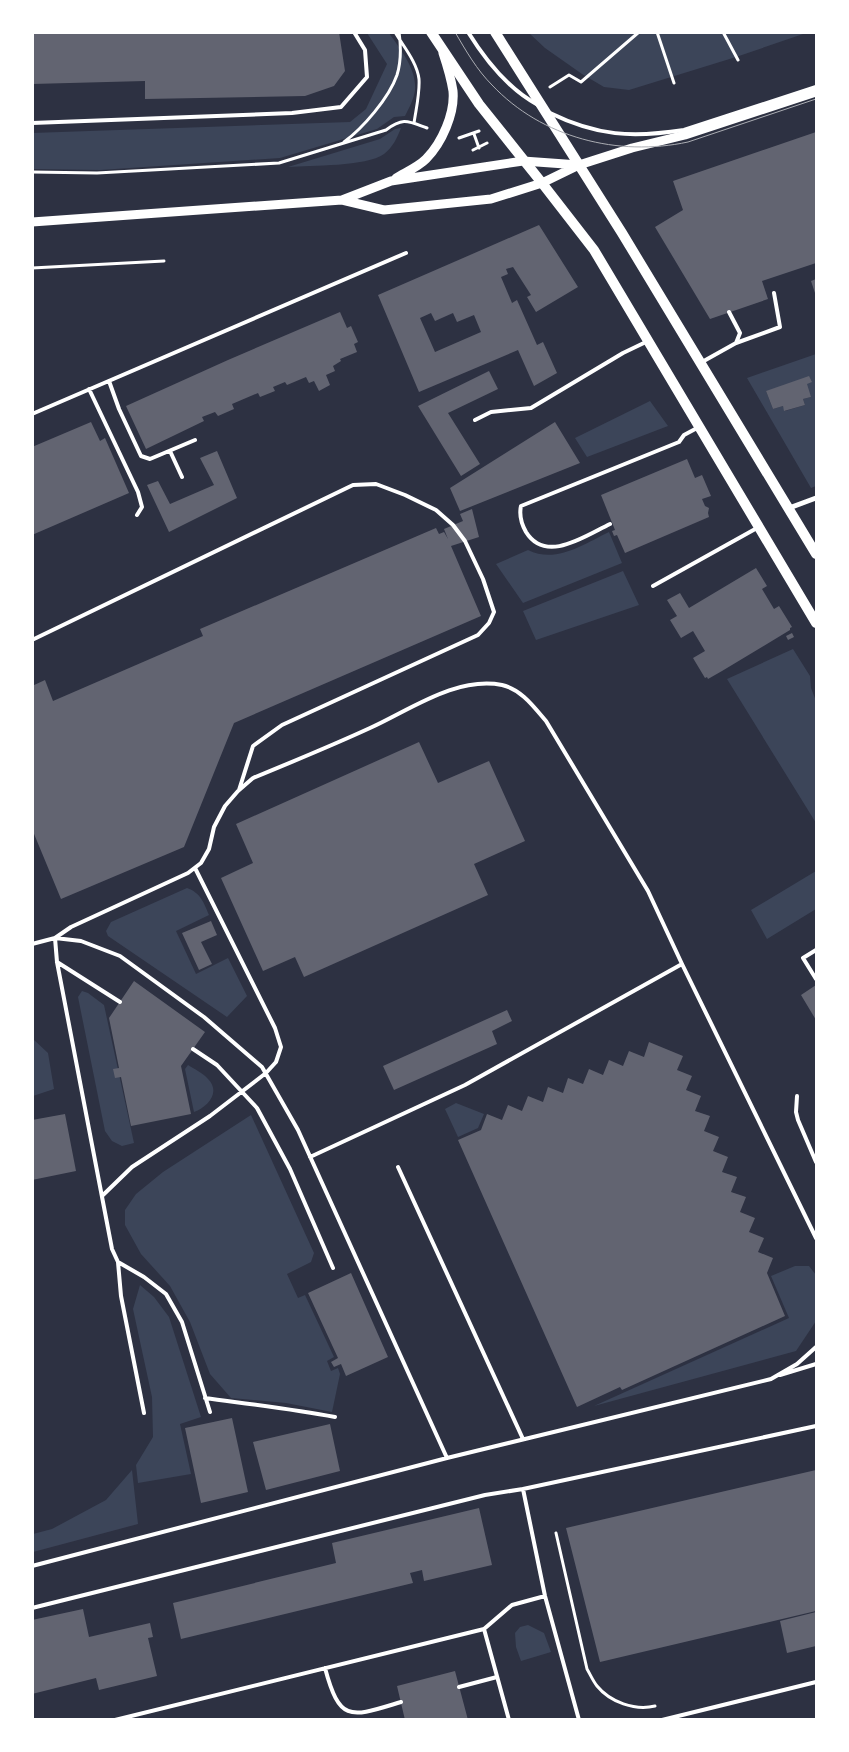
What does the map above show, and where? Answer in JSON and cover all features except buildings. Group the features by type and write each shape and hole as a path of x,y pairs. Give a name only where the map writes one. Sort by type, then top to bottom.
{"main road":[{"path":"431,32 479,104 594,250 816,623"},
{"path":"495,32 579,165 816,554"}],"street":[{"path":"32,222 342,200 391,181 426,159 447,125 453,92 442,50"},
{"path":"342,200 384,210 491,199 542,183 579,165 632,148 685,135 816,92"},
{"path":"391,181 483,168 523,160 579,165"},
{"path":"789,508 816,498"}],"lane":[{"path":"32,123 292,113 341,107 367,77 365,50 354,32"},
{"path":"468,32 502,77 529,100 564,120 588,128 620,134 640,135 684,130 816,87"},
{"path":"32,414 406,253"},
{"path":"700,363 736,343 780,327 774,293"},
{"path":"729,312 740,333 736,343"},
{"path":"475,420 491,412 531,408 628,350 648,341"},
{"path":"109,381 119,409 141,456 150,460 195,440"},
{"path":"90,389 138,492 142,507 137,515"},
{"path":"610,524 562,546 549,548 536,543 526,532 519,513 521,506 679,442 684,435 699,427"},
{"path":"170,451 182,477"},
{"path":"32,640 353,485 376,484 436,510 453,525 465,541 483,579 494,612 490,623 478,635 282,725 253,746 238,791"},
{"path":"653,586 759,527"},
{"path":"55,938 71,926 188,874 201,863 208,849 214,827 225,806 238,791 254,778 369,728 446,691 474,684 504,686 526,697 546,721 648,890 682,964 816,1238"},
{"path":"102,1196 132,1167 243,1092 266,1073 276,1062 281,1048 276,1028 195,868"},
{"path":"55,938 57,962 108,1231 112,1249 118,1262 121,1296 144,1413"},
{"path":"32,944 55,938 82,941 120,956 204,1017 262,1066 298,1130 447,1458"},
{"path":"816,950 803,958 816,979"},
{"path":"57,962 120,1002"},
{"path":"310,1157 465,1085 682,964"},
{"path":"192,1049 217,1065 257,1108 290,1169 333,1268"},
{"path":"797,1096 796,1112 798,1120 816,1162"},
{"path":"398,1167 523,1439"},
{"path":"118,1262 144,1277 166,1294 182,1322 210,1412"},
{"path":"774,1378 797,1364 816,1346"},
{"path":"32,1566 447,1458 774,1378 816,1364"},
{"path":"206,1398 267,1408 304,1411 335,1418"},
{"path":"32,1608 485,1495 523,1489 816,1426"},
{"path":"523,1489 545,1596 579,1720"},
{"path":"115,1720 484,1628 512,1605 545,1596"},
{"path":"484,1628 509,1720"},
{"path":"325,1668 334,1696 342,1708 350,1712 362,1713 401,1702"},
{"path":"459,1687 497,1677"},
{"path":"662,1720 816,1682"}],"path":[{"path":"395,32 413,62 419,78 414,123"},
{"path":"340,145 364,125 397,76 401,42 399,32"},
{"path":"557,84 570,75 581,82 639,32"},
{"path":"657,32 674,83"},
{"path":"723,32 738,60"},
{"path":"32,172 97,173 279,163 386,130 396,122 414,123 430,129"},
{"path":"453,136 461,138 480,131"},
{"path":"474,134 480,154"},
{"path":"468,152 488,142"},
{"path":"32,268 164,261"},
{"path":"556,1533 587,1669 597,1686 612,1699 646,1708 655,1706"}],"shaded area":[{"path":"367,33 389,33 411,67 415,82 414,97 405,116 394,117 377,129 280,158 100,170 33,169 32,133 350,122 366,109 387,64"},
{"path":"529,33 806,33 629,90 604,87 545,48"},
{"path":"401,128 390,148 376,158 338,165 288,167 380,139 395,129"},
{"path":"816,354 816,486 811,488 747,378","holes":["766,391 811,397 803,399 805,405 785,411 783,406 773,409"]},
{"path":"650,401 668,426 587,457 575,438"},
{"path":"609,532 622,563 523,603 496,564 528,550 538,554 549,555 570,551"},
{"path":"623,571 639,605 536,640 523,611"},
{"path":"793,649 810,676 811,688 816,701 816,823 727,679"},
{"path":"816,871 816,909 767,939 751,910"},
{"path":"187,888 199,896 209,915 176,931 196,974 228,958 247,996 227,1017 108,936 106,931 111,922"},
{"path":"82,991 88,993 104,1005 134,1143 122,1146 112,1141 105,1131 78,997"},
{"path":"33,1039 48,1053 54,1089 33,1096"},
{"path":"188,1065 206,1077 212,1084 213,1089 213,1094 208,1103 194,1112 185,1069"},
{"path":"456,1103 484,1114 478,1128 458,1137 445,1109"},
{"path":"251,1115 314,1253 311,1262 287,1274 298,1298 305,1295 334,1357 327,1361 331,1371 338,1368 340,1374 332,1412 286,1403 231,1398 210,1374 190,1322 170,1286 141,1254 125,1225 125,1210 136,1194 163,1172"},
{"path":"795,1266 809,1266 816,1275 816,1321 796,1351 594,1406 789,1318 771,1276"},
{"path":"140,1285 154,1297 169,1317 201,1417 180,1424 191,1474 138,1483 136,1465 153,1437 152,1397 133,1309"},
{"path":"132,1470 138,1524 33,1552 33,1534 52,1529 106,1500"},
{"path":"528,1625 544,1633 551,1652 521,1661 516,1647 515,1633 520,1627"}],"tram line":[{"path":"455,32 481,73 512,103 534,118 558,130 582,139 608,145 662,146 688,142 816,99"}]}
